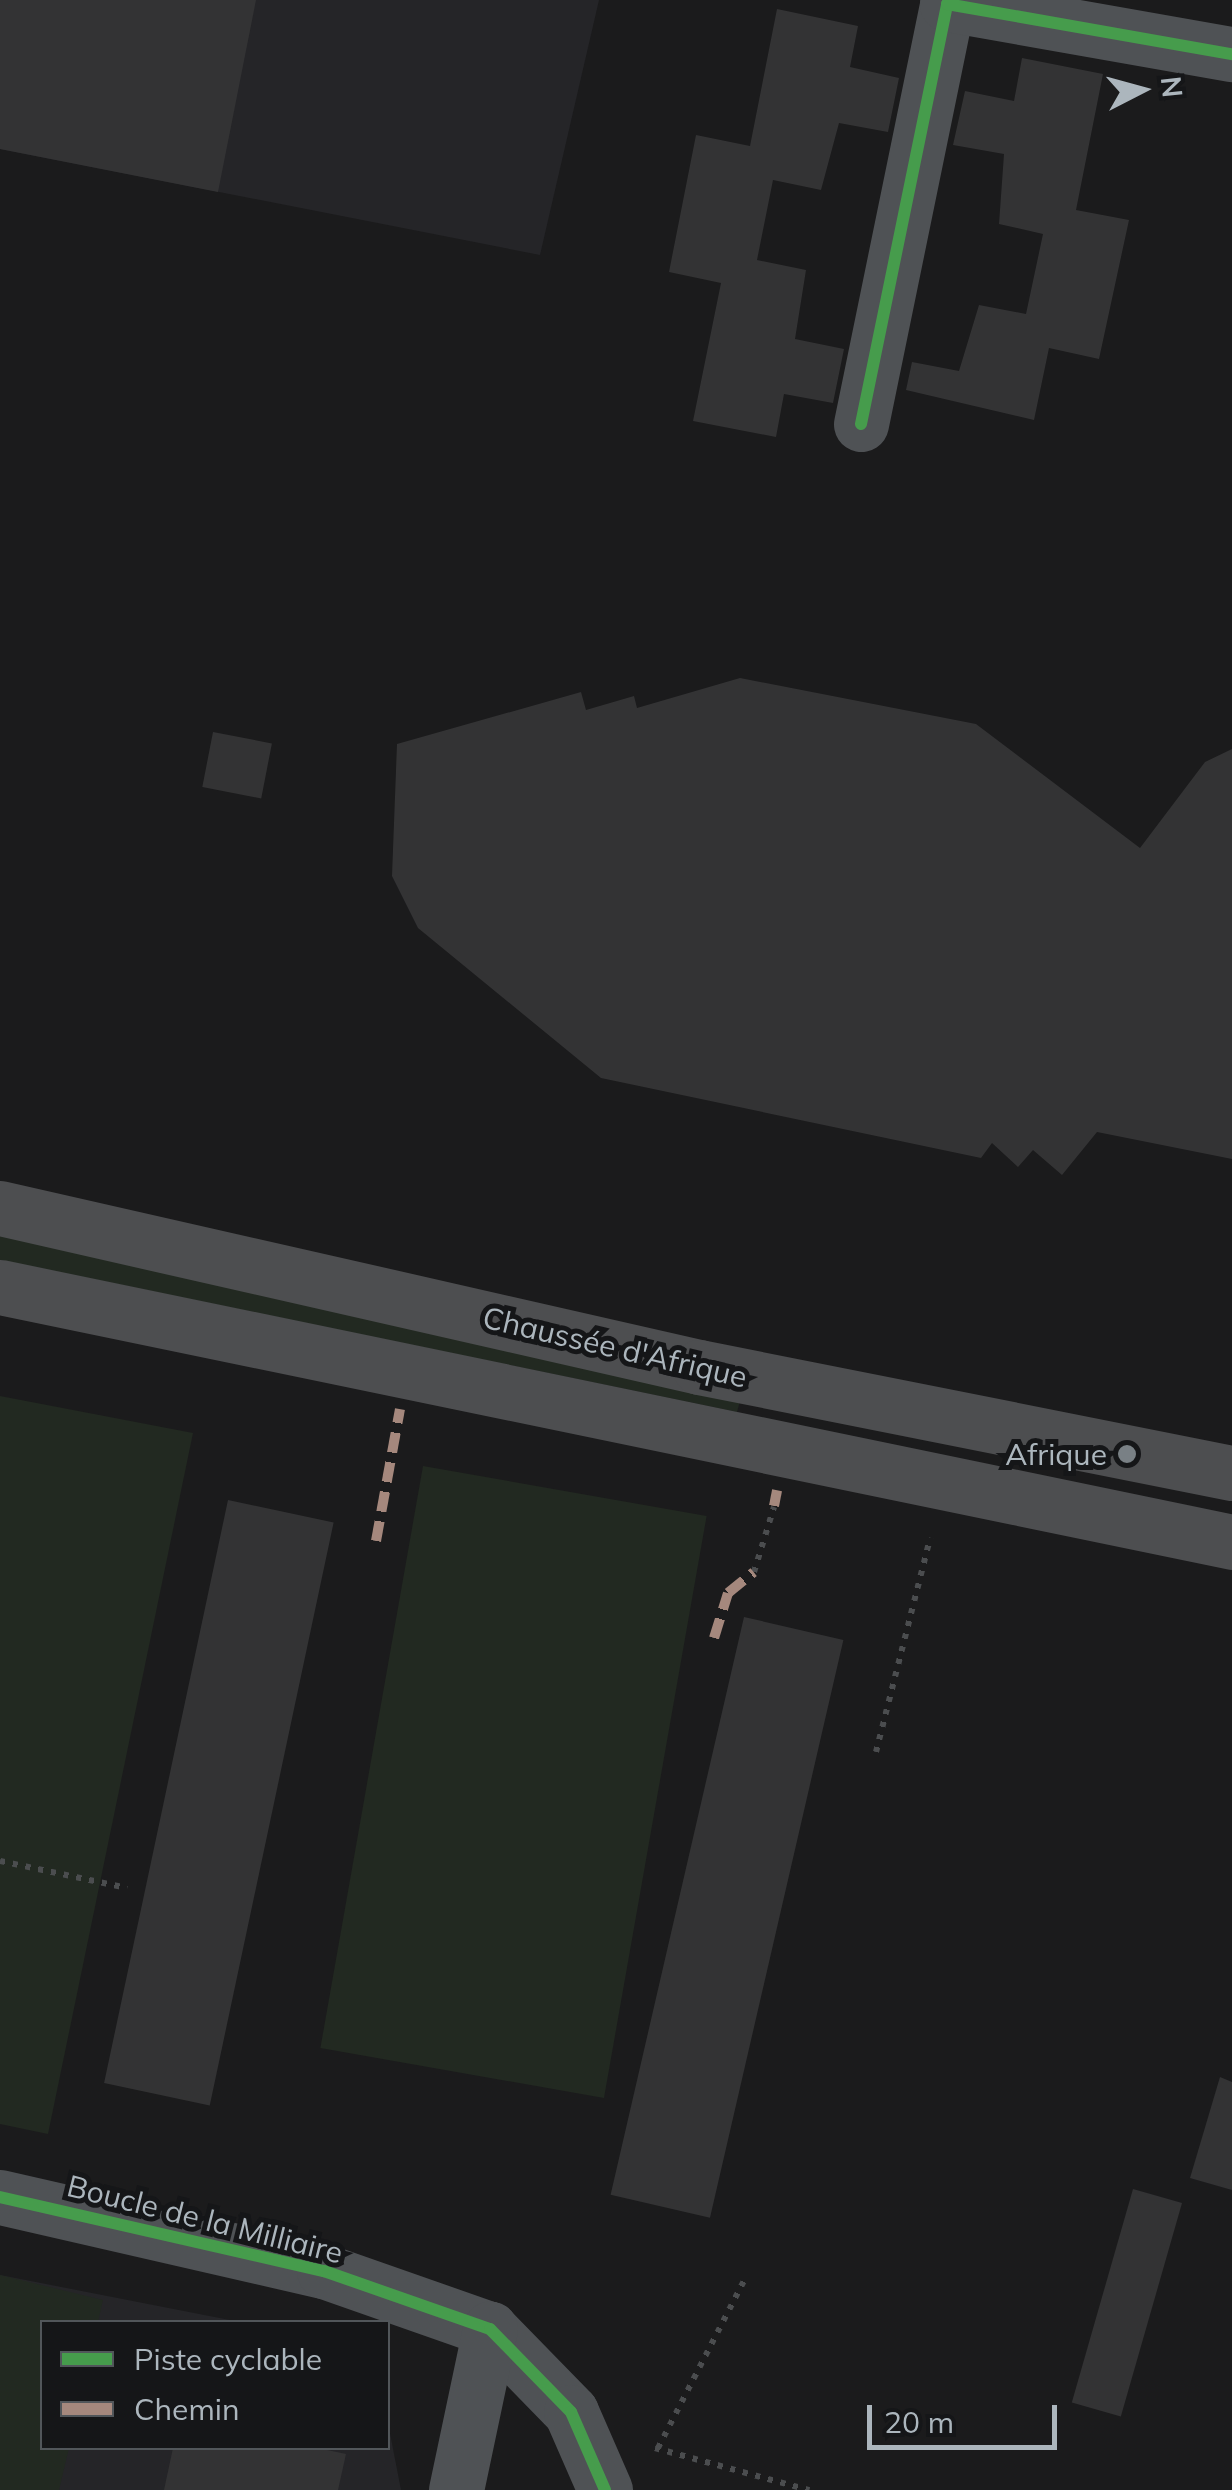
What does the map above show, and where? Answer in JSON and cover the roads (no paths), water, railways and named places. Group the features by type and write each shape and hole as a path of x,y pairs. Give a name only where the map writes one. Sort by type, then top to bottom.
{"main road":[{"name":"Chaussée d'Afrique","path":"0,1208 699,1367 1232,1473"},
{"path":"0,1287 1232,1542"}],"street":[{"path":"861,424 947,4 1232,54"},
{"name":"Boucle de la Milliaire","path":"0,2197 324,2271 490,2329 571,2412 605,2490"},
{"path":"456,2490 490,2329"}],"place":[{"name":"Afrique","path":"1127,1454"}]}
